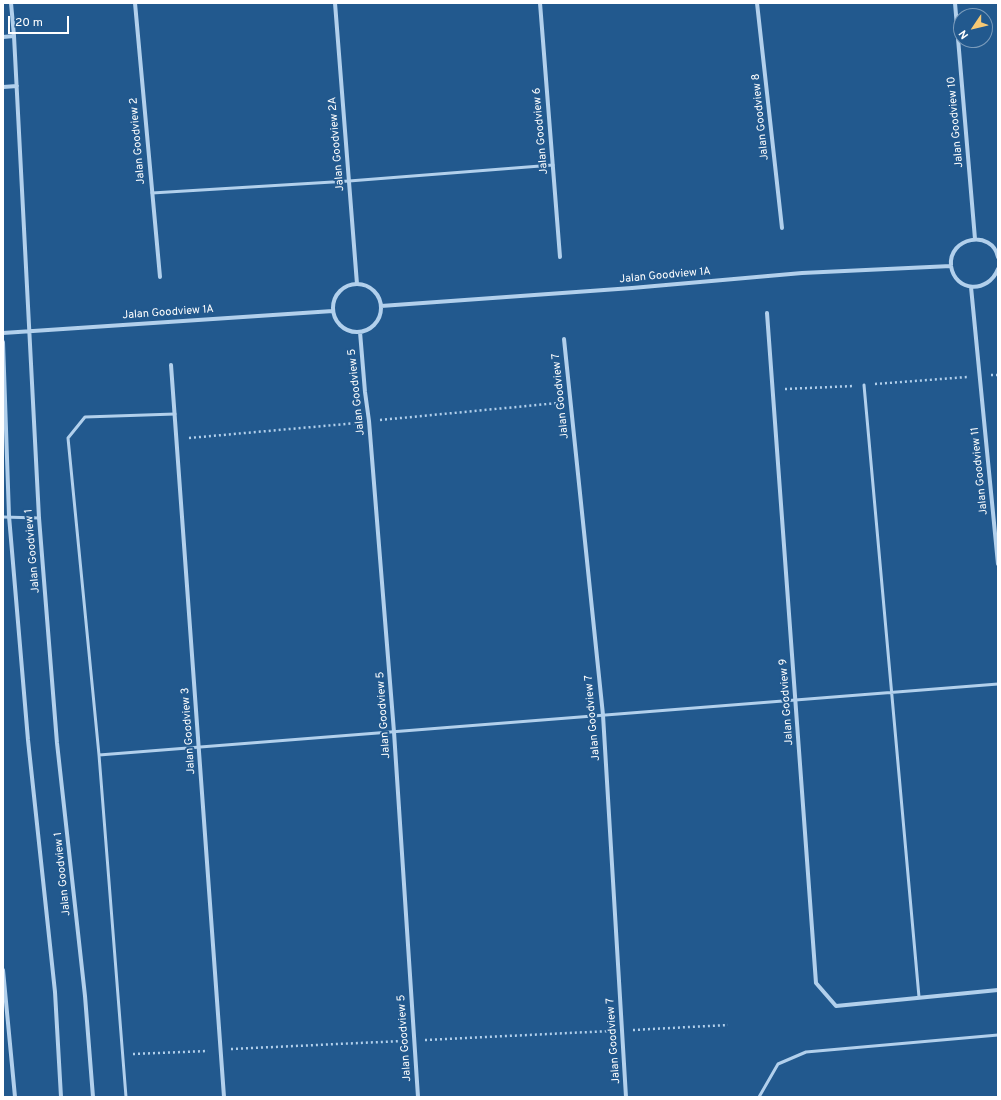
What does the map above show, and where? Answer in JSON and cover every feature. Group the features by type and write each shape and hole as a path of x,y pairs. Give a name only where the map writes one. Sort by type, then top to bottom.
{"street":[{"name":"Jalan Goodview 1","path":"11,3 17,86 39,518 57,743 85,996 93,1097"},
{"name":"Jalan Goodview 2","path":"135,3 160,277"},
{"name":"Jalan Goodview 2A","path":"335,3 357,284"},
{"name":"Jalan Goodview 6","path":"540,3 560,257"},
{"name":"Jalan Goodview 8","path":"758,3 782,228"},
{"name":"Jalan Goodview 10","path":"955,3 975,239"},
{"path":"3,37 14,36"},
{"path":"3,87 17,86"},
{"path":"998,255 989,243 975,239 967,240 960,244 955,250 951,266 958,280 971,287 986,285 992,281 998,270"},
{"name":"Jalan Goodview 1A","path":"381,306 632,288 802,273 951,266"},
{"path":"357,284 364,285 376,293 381,306 381,313 378,320 373,326 360,332 346,329 336,318 334,311 335,299 342,289 349,285 357,284"},
{"name":"Jalan Goodview 11","path":"971,287 998,564"},
{"name":"Jalan Goodview 1A","path":"3,333 334,311"},
{"name":"Jalan Goodview 9","path":"767,313 816,983 836,1006 919,998"},
{"name":"Jalan Goodview 5","path":"360,332 364,392 369,421 394,732 418,1097"},
{"name":"Jalan Goodview 7","path":"564,339 603,715 626,1097"},
{"name":"Jalan Goodview 1","path":"3,342 9,516 28,740 55,992 61,1097"},
{"name":"Jalan Goodview 3","path":"171,365 224,1097"},
{"path":"3,970 14,1097"},
{"path":"919,998 998,990"}],"lane":[{"path":"152,193 349,181 553,165"},
{"path":"864,385 919,998"},
{"path":"126,1097 99,755 68,438 85,417 174,414"},
{"path":"3,517 39,518"},
{"path":"99,755 998,684"},
{"path":"759,1097 778,1064 806,1052 998,1035"}],"path":[{"path":"773,390 998,375"}]}
